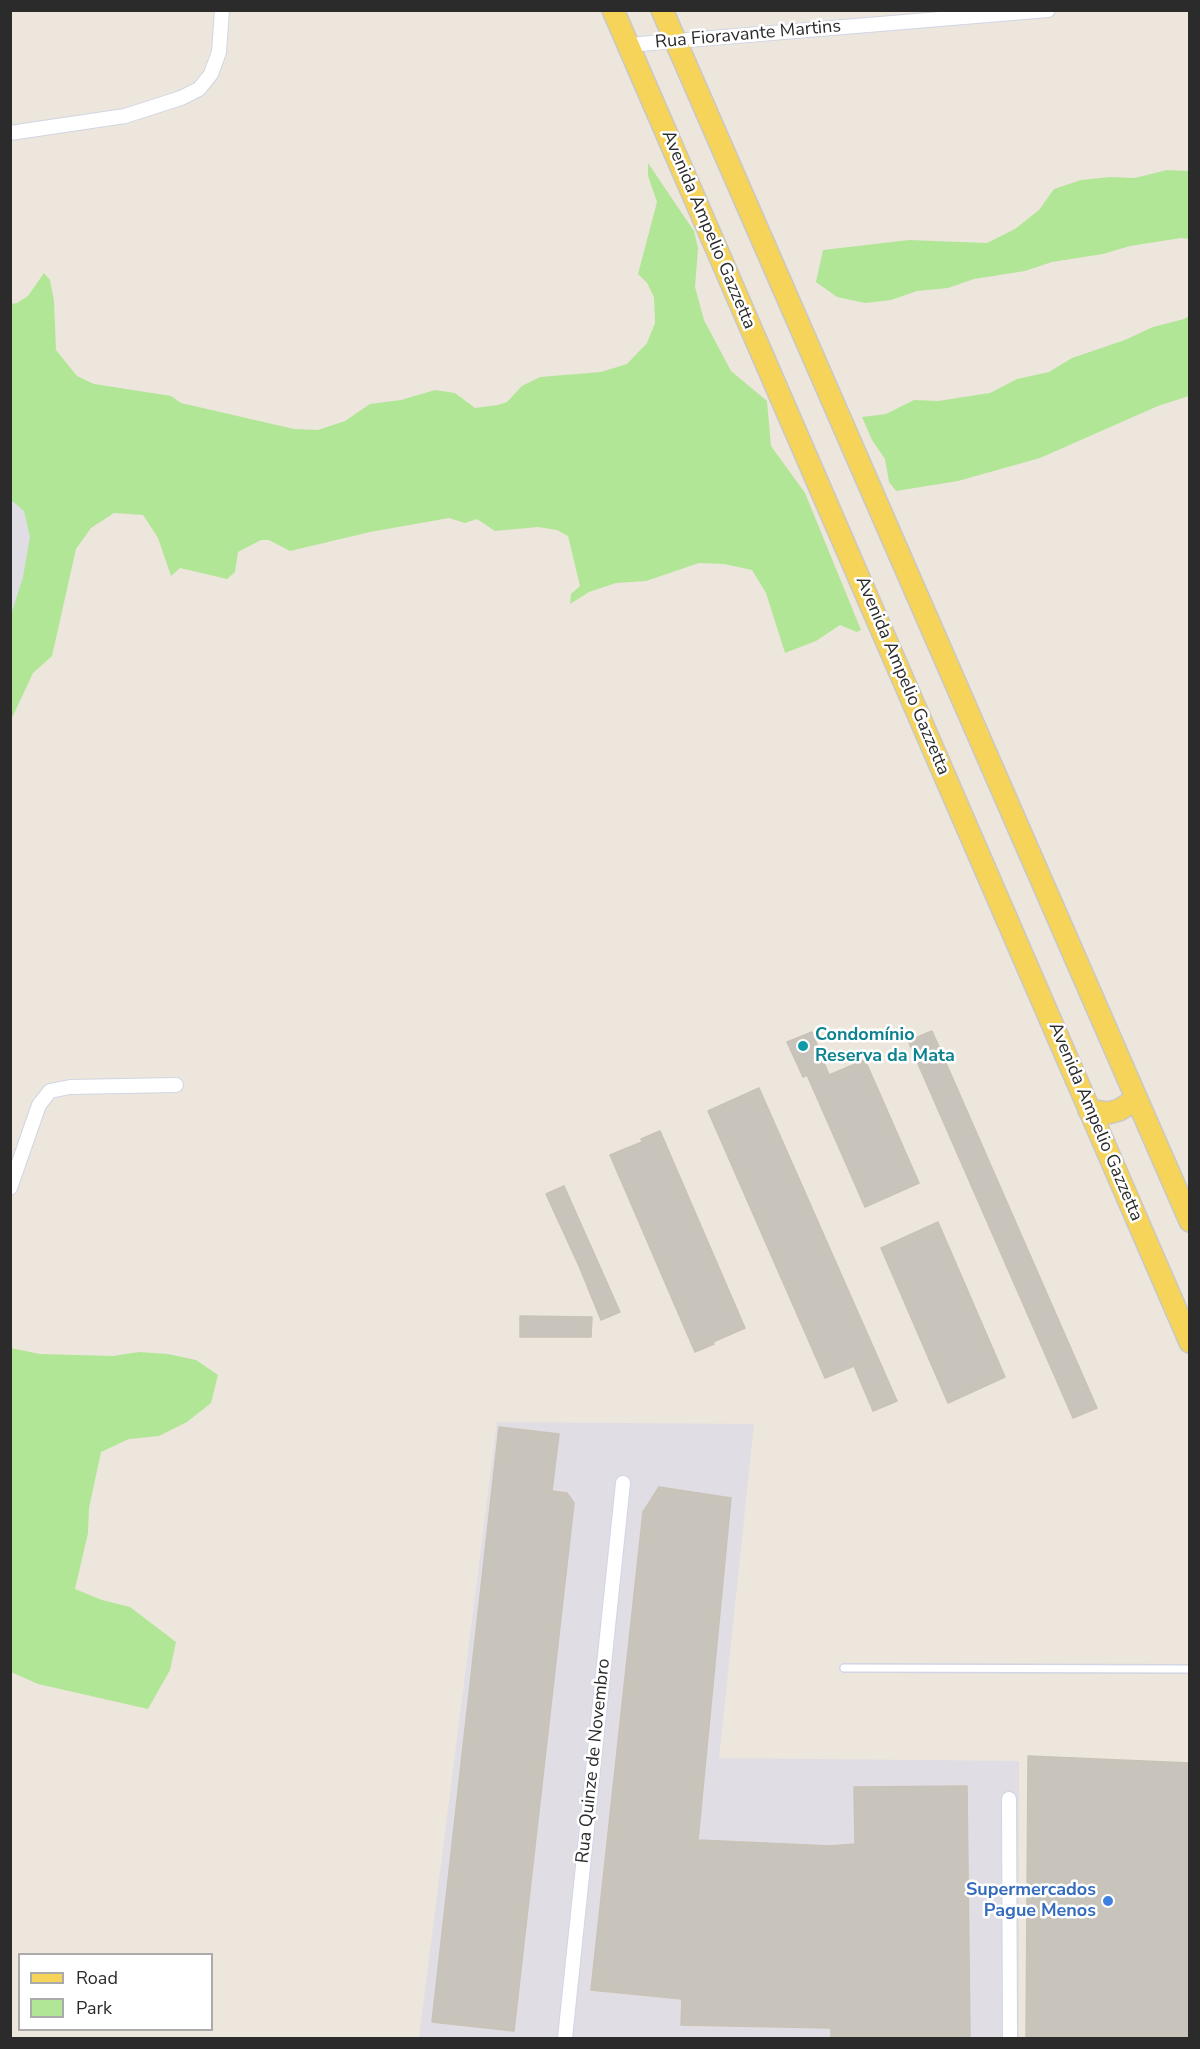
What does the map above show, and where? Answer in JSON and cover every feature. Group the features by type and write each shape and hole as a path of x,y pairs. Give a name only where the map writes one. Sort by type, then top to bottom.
{"main road":[{"name":"Avenida Ampelio Gazzetta","path":"613,10 1190,1342"},
{"path":"663,10 1190,1221"},
{"path":"1089,1110 1108,1113 1119,1110 1135,1097"}],"street":[{"path":"10,133 125,116 181,98 199,89 211,75 219,52 222,10"},
{"name":"Rua Fioravante Martins","path":"628,45 971,14 1048,10"},
{"path":"10,1188 39,1106 50,1091 70,1087 176,1085"},
{"name":"Rua Quinze de Novembro","path":"565,2038 623,1483"},
{"path":"1009,1799 1010,2038"}],"lane":[{"path":"844,1668 1190,1669"}],"shaded area":[{"path":"11,483 58,493 11,647"},
{"path":"497,1422 754,1424 719,1758 1019,1761 1019,2038 419,2038"}],"green space":[{"path":"648,163 694,231 698,248 695,287 704,320 731,371 767,401 771,446 805,493 861,630 857,632 840,625 816,641 785,653 766,593 752,570 724,564 699,563 646,581 616,583 589,592 570,604 571,594 580,586 568,536 557,530 538,527 495,531 477,519 465,523 449,518 370,532 290,551 269,540 261,540 238,552 235,572 227,579 180,568 171,576 158,538 143,515 114,513 91,528 76,549 52,656 33,673 11,720 11,615 23,577 30,537 24,511 11,500 11,304 28,296 44,273 50,280 54,301 56,350 77,376 94,384 171,396 181,403 294,429 318,430 345,421 370,404 401,400 435,390 455,393 475,408 498,405 507,402 522,386 540,377 601,372 627,364 647,343 655,323 654,297 647,283 638,274 657,202 648,176"},
{"path":"1167,170 1189,171 1189,239 1181,238 1130,246 1103,254 1052,262 1025,271 974,279 948,288 917,291 891,300 865,303 837,297 816,282 823,250 909,240 987,243 1015,229 1039,210 1054,189 1081,180 1111,177 1135,178"},
{"path":"1189,316 1189,396 1158,406 1040,458 958,481 896,491 889,482 885,459 872,440 862,417 886,414 914,400 938,401 990,393 1017,379 1049,372 1072,358 1125,340 1153,327"},
{"path":"11,1348 40,1354 113,1356 139,1352 168,1354 196,1360 218,1375 211,1403 187,1422 159,1436 129,1439 101,1452 89,1508 88,1533 75,1589 102,1600 130,1607 176,1642 170,1670 148,1709 38,1684 11,1672"}],"building":[{"path":"932,1031 1097,1408 1073,1418 908,1041"},
{"path":"812,1032 829,1075 865,1060 919,1183 865,1207 807,1075 803,1077 787,1042"},
{"path":"759,1088 897,1401 873,1411 854,1366 825,1378 708,1111"},
{"path":"660,1131 745,1328 695,1352 610,1155 642,1142 641,1139"},
{"path":"564,1186 620,1312 601,1320 546,1194"},
{"path":"938,1222 1005,1377 948,1403 881,1248"},
{"path":"520,1316 592,1317 591,1337 520,1337"},
{"path":"499,1427 559,1434 552,1491 567,1493 574,1503 514,2031 432,2022"},
{"path":"659,1487 731,1498 698,1840 830,1846 855,1844 854,1787 967,1786 970,2038 831,2038 831,2028 681,2025 682,1999 591,1990 643,1512"},
{"name":"Supermercados Pague Menos","path":"1028,1756 1190,1763 1190,2038 1026,2038"}],"place":[{"name":"Condomínio Reserva da Mata","path":"803,1046"},
{"name":"Supermercados Pague Menos","path":"1108,1901"}]}
